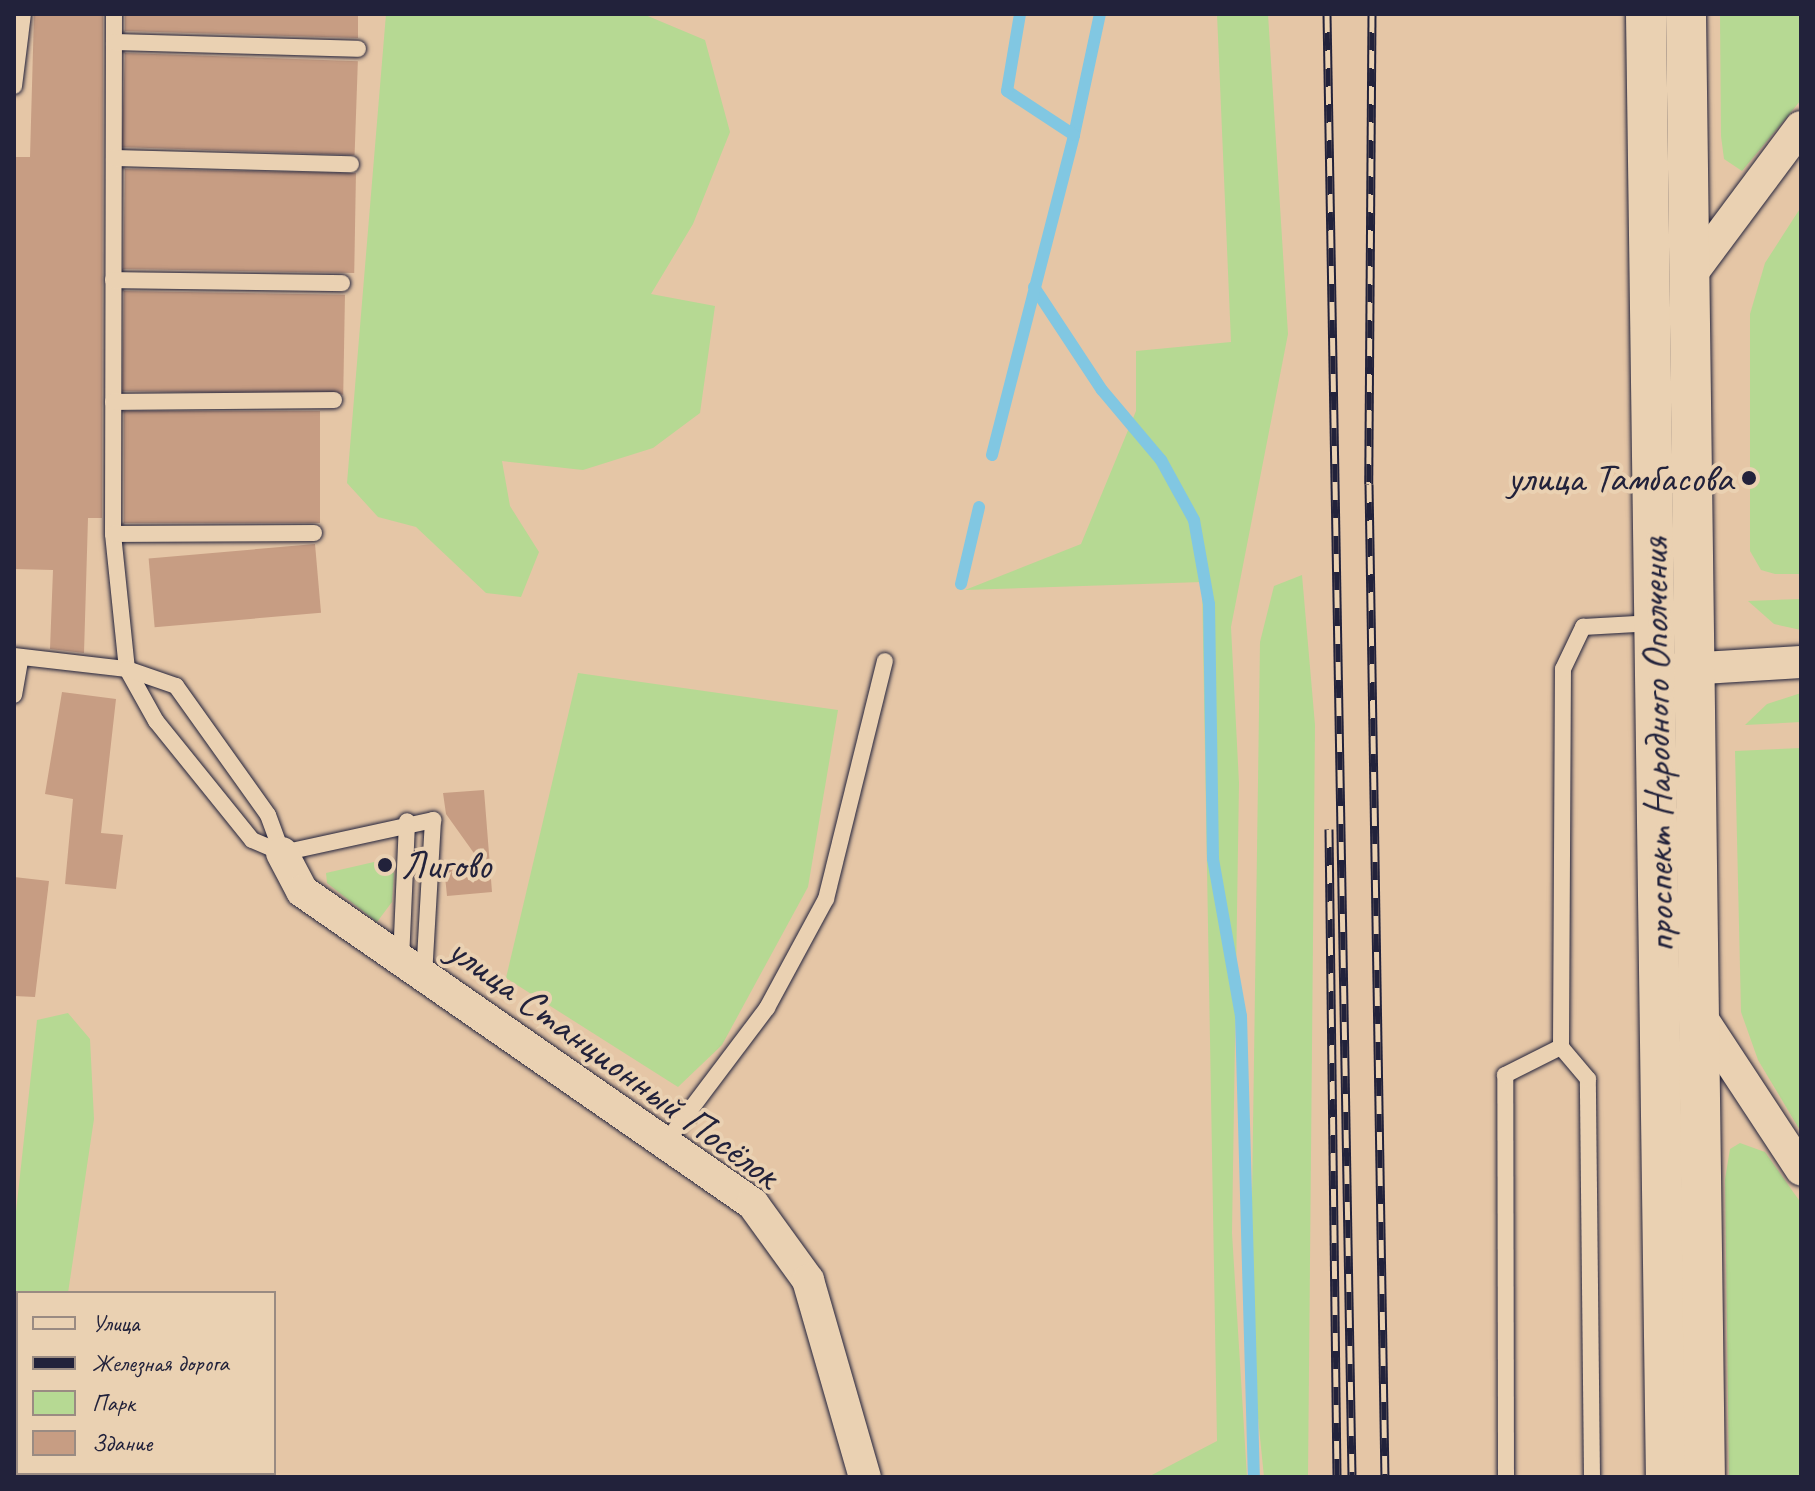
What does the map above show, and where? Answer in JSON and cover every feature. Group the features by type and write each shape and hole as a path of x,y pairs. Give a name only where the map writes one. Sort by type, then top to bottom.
{"street":[{"name":"проспект Народного Ополчения","path":"1646,14 1666,1477"},
{"name":"проспект Народного Ополчения","path":"1686,14 1705,1477"},
{"path":"1689,277 1801,127"},
{"path":"1655,671 1801,662"},
{"name":"улица Станционный Посёлок","path":"282,853 302,891 753,1204 808,1280 865,1477"},
{"path":"1699,1014 1801,1169"}],"lane":[{"path":"14,86 22,14"},
{"path":"114,14 113,534 127,669 156,721 252,840 282,853 407,821 433,820 413,969"},
{"path":"114,42 358,49"},
{"path":"114,158 351,164"},
{"path":"113,280 342,283"},
{"path":"113,402 334,400"},
{"path":"113,534 314,533"},
{"path":"1592,1477 1588,1079 1561,1047 1563,669 1583,627 1654,623"},
{"path":"14,695 17,658 127,669 176,686 268,815 282,853"},
{"path":"666,1142 767,1008 810,934 826,899 885,661"},
{"path":"407,821 413,969"},
{"path":"1506,1477 1505,1075 1561,1047"}],"green space":[{"path":"386,14 643,14 705,40 730,132 693,224 651,294 715,306 700,413 653,448 583,470 502,461 510,506 539,552 521,597 486,593 416,527 378,517 347,483"},
{"path":"1217,14 1268,14 1288,334 1231,627 1239,783 1232,1233 1247,1477 1148,1477 1217,1441 1202,582 965,590 1081,544 1136,411 1136,351 1231,342"},
{"path":"1720,14 1801,14 1801,100 1742,171 1724,159"},
{"path":"1801,207 1801,574 1775,574 1761,570 1750,551 1750,314 1765,263"},
{"path":"1302,575 1315,725 1308,1477 1264,1477 1250,1338 1260,642 1274,586"},
{"path":"1801,599 1801,630 1774,624 1748,601"},
{"path":"578,673 838,710 808,887 722,1045 678,1087 506,978"},
{"path":"1801,693 1801,722 1745,725 1767,704"},
{"path":"1801,748 1801,1132 1758,1060 1741,1012 1735,751"},
{"path":"374,862 394,873 392,902 377,922 327,883 326,873"},
{"path":"68,1013 90,1039 94,1119 68,1291 16,1291 16,1475 53,1477 14,1477 14,1230 37,1020"},
{"path":"1740,1143 1765,1152 1801,1203 1801,1477 1729,1477 1725,1179 1730,1149"}],"building":[{"path":"34,14 103,14 102,518 88,518 84,653 50,649 53,570 14,569 14,157 30,157"},
{"path":"125,14 358,14 358,38 125,31"},
{"path":"125,53 358,61 355,155 122,147"},
{"path":"125,169 356,173 354,273 123,269"},
{"path":"124,291 345,295 343,395 122,391"},
{"path":"124,411 320,411 320,523 124,523"},
{"path":"315,544 321,613 155,627 149,559"},
{"path":"62,692 116,699 101,833 123,835 116,889 65,884 73,799 45,794"},
{"path":"484,790 492,892 447,896 444,866 481,863 446,814 443,793"},
{"path":"14,877 49,881 35,997 14,996"}],"waterway":[{"path":"992,455 1074,135 1007,91 1020,14"},
{"path":"1074,135 1100,14"},
{"path":"1034,287 1102,390 1161,460 1194,520 1209,604 1213,859 1241,1016 1254,1477"},
{"path":"961,584 979,507"}],"railway":[{"path":"1327,14 1352,1477"},
{"path":"1372,14 1369,484 1385,1477"},
{"path":"1329,829 1337,1477"}],"place":[{"name":"улица Тамбасова","path":"1749,478"},
{"name":"Лигово","path":"385,865"}]}
